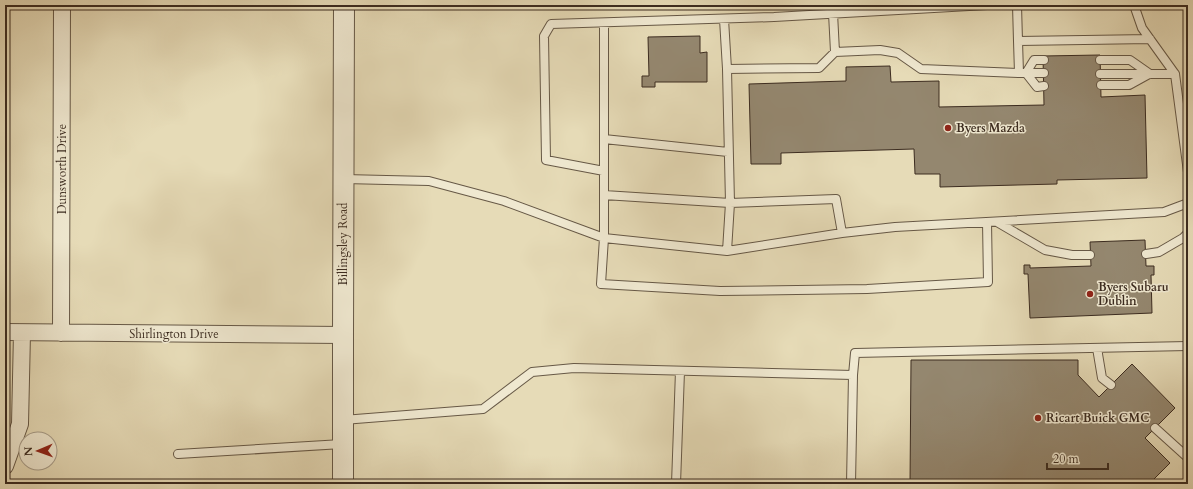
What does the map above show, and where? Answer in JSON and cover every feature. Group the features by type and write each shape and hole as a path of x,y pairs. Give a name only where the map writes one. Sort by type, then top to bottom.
{"street":[{"name":"Dunsworth Drive","path":"61,333 62,5"},
{"name":"Billingsley Road","path":"343,484 344,5"},
{"name":"Shirlington Drive","path":"5,332 343,335"},
{"path":"5,466 20,424 22,333"}],"lane":[{"path":"604,171 546,160 544,36 551,24 724,19 987,5"},
{"path":"1017,5 1018,41 1022,73 1037,87 1044,86"},
{"path":"1134,5 1142,28 1175,74 1188,172"},
{"path":"833,13 835,52"},
{"path":"724,19 727,69 730,203 727,251"},
{"path":"604,23 604,238 600,284 720,291 867,289 988,282 987,222"},
{"path":"1018,41 1150,39"},
{"path":"727,69 819,68 835,52 880,50 898,53 921,69 1044,73"},
{"path":"1022,73 1034,60 1044,60"},
{"path":"1100,60 1130,60 1150,74"},
{"path":"1100,74 1175,74"},
{"path":"1101,85 1129,85 1150,74"},
{"path":"604,139 728,152"},
{"path":"344,179 429,181 504,201 604,238 727,251 842,233 895,227 1164,212 1188,203"},
{"path":"604,195 730,203 836,199 842,233"},
{"path":"997,222 1045,250 1072,255 1090,255"},
{"path":"1146,254 1159,252 1183,238 1188,232"},
{"path":"851,484 853,375 855,353 1188,346"},
{"path":"1097,348 1102,378 1110,385"},
{"path":"343,420 483,409 532,372 574,368 853,375"},
{"path":"676,484 680,371"},
{"path":"1155,428 1186,456 1188,456"},
{"path":"178,454 343,444"}],"building":[{"path":"700,36 700,53 707,52 707,82 655,82 655,87 642,87 642,76 649,76 648,37"},
{"name":"Byers Mazda","path":"1100,55 1101,97 1145,95 1147,178 1057,180 1057,184 940,187 940,174 915,174 914,149 781,153 781,164 751,164 749,84 846,81 846,67 890,66 891,82 939,81 939,107 1044,105 1043,56"},
{"name":"Byers Subaru Dublin","path":"1145,240 1146,266 1154,266 1154,275 1151,275 1152,313 1030,318 1028,274 1024,274 1024,265 1030,265 1030,268 1091,266 1090,242"},
{"name":"Ricart Buick GMC","path":"911,360 1078,360 1078,375 1099,397 1132,364 1175,408 1145,438 1170,463 1149,484 910,484"},
{"path":"606,479 611,484 601,484"}],"place":[{"name":"Byers Mazda","path":"948,128"},
{"name":"Byers Subaru Dublin","path":"1090,294"},
{"name":"Ricart Buick GMC","path":"1038,418"}]}
